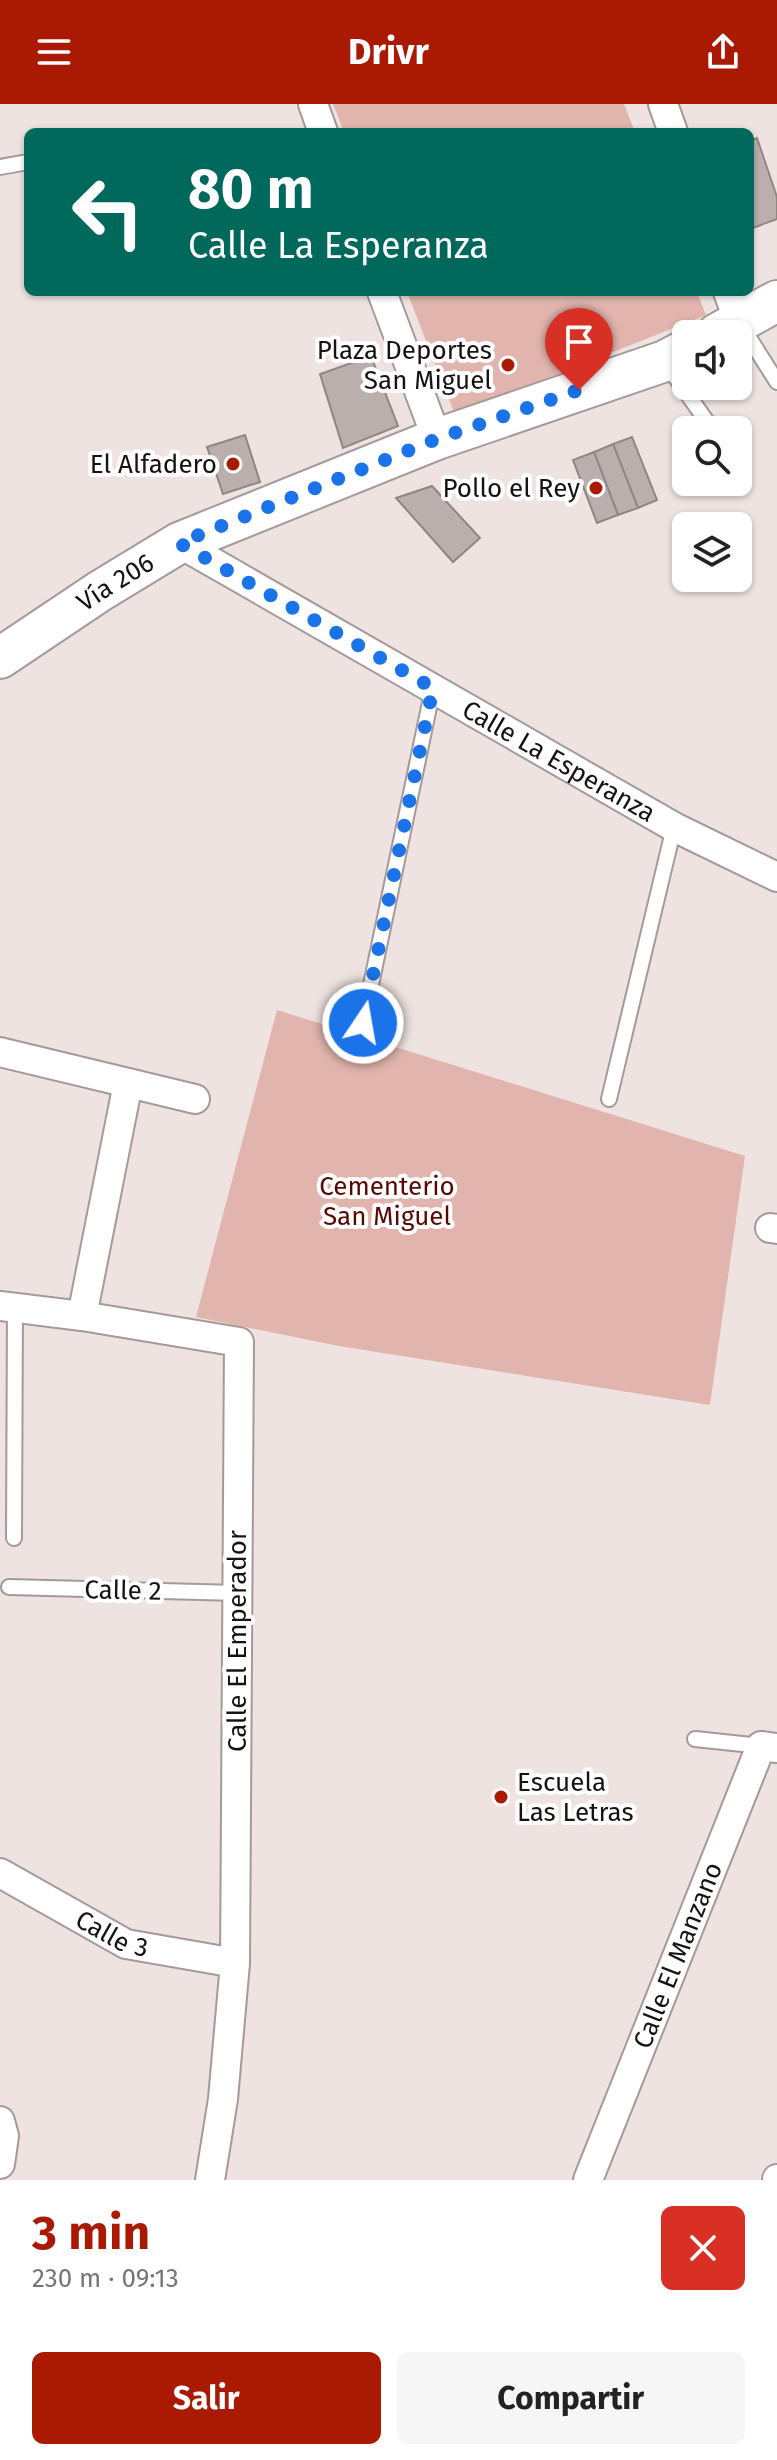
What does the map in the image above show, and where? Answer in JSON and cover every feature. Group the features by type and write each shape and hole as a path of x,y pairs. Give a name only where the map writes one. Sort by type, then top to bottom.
{"main road":[{"path":"728,316 777,301"},
{"name":"Vía 206","path":"0,658 179,543 437,439 672,357"}],"street":[{"path":"313,104 322,128"},
{"path":"663,104 672,128"},
{"path":"383,296 437,439"},
{"name":"Calle La Esperanza","path":"179,543 674,827 777,877"},
{"path":"0,1052 195,1099"},
{"path":"82,1316 128,1083"},
{"name":"Calle El Emperador","path":"8,1307 239,1342 235,1963 223,2099 210,2180"},
{"name":"Calle El Manzano","path":"588,2180 769,1747"},
{"name":"Calle 3","path":"0,1873 126,1944 235,1963"},
{"path":"0,2121 4,2136 0,2164"}],"lane":[{"path":"0,167 24,163"},
{"path":"728,316 777,382"},
{"path":"363,1023 433,688"},
{"path":"609,1099 674,827"},
{"path":"8,1307 14,1538"},
{"name":"Calle 2","path":"9,1587 238,1593"},
{"path":"695,1739 769,1747"}],"green space":[{"path":"333,104 624,104 633,128 342,128"},
{"name":"Plaza Deportes San Miguel","path":"409,296 699,296 706,315 693,320 672,320 672,329 455,415"},
{"name":"Cementerio San Miguel","path":"277,1010 745,1156 710,1405 339,1346 196,1317"}],"building":[{"path":"757,138 777,197 777,219 754,228 754,139"},
{"path":"371,356 398,426 343,448 320,374"},
{"name":"El Alfadero","path":"245,435 260,482 223,494 207,447"},
{"path":"632,437 657,500 638,508 613,444"},
{"path":"613,444 638,508 618,515 594,452"},
{"name":"Pollo el Rey","path":"594,452 618,515 597,523 573,460"},
{"path":"432,486 480,538 453,562 396,498"}],"place":[{"name":"Plaza Deportes San Miguel","path":"508,365"},
{"name":"El Alfadero","path":"233,464"},
{"name":"Pollo el Rey","path":"596,488"},
{"name":"Escuela Las Letras","path":"501,1797"}],"route":[{"path":"363,1023 433,688 179,543 437,439 579,390"}]}
